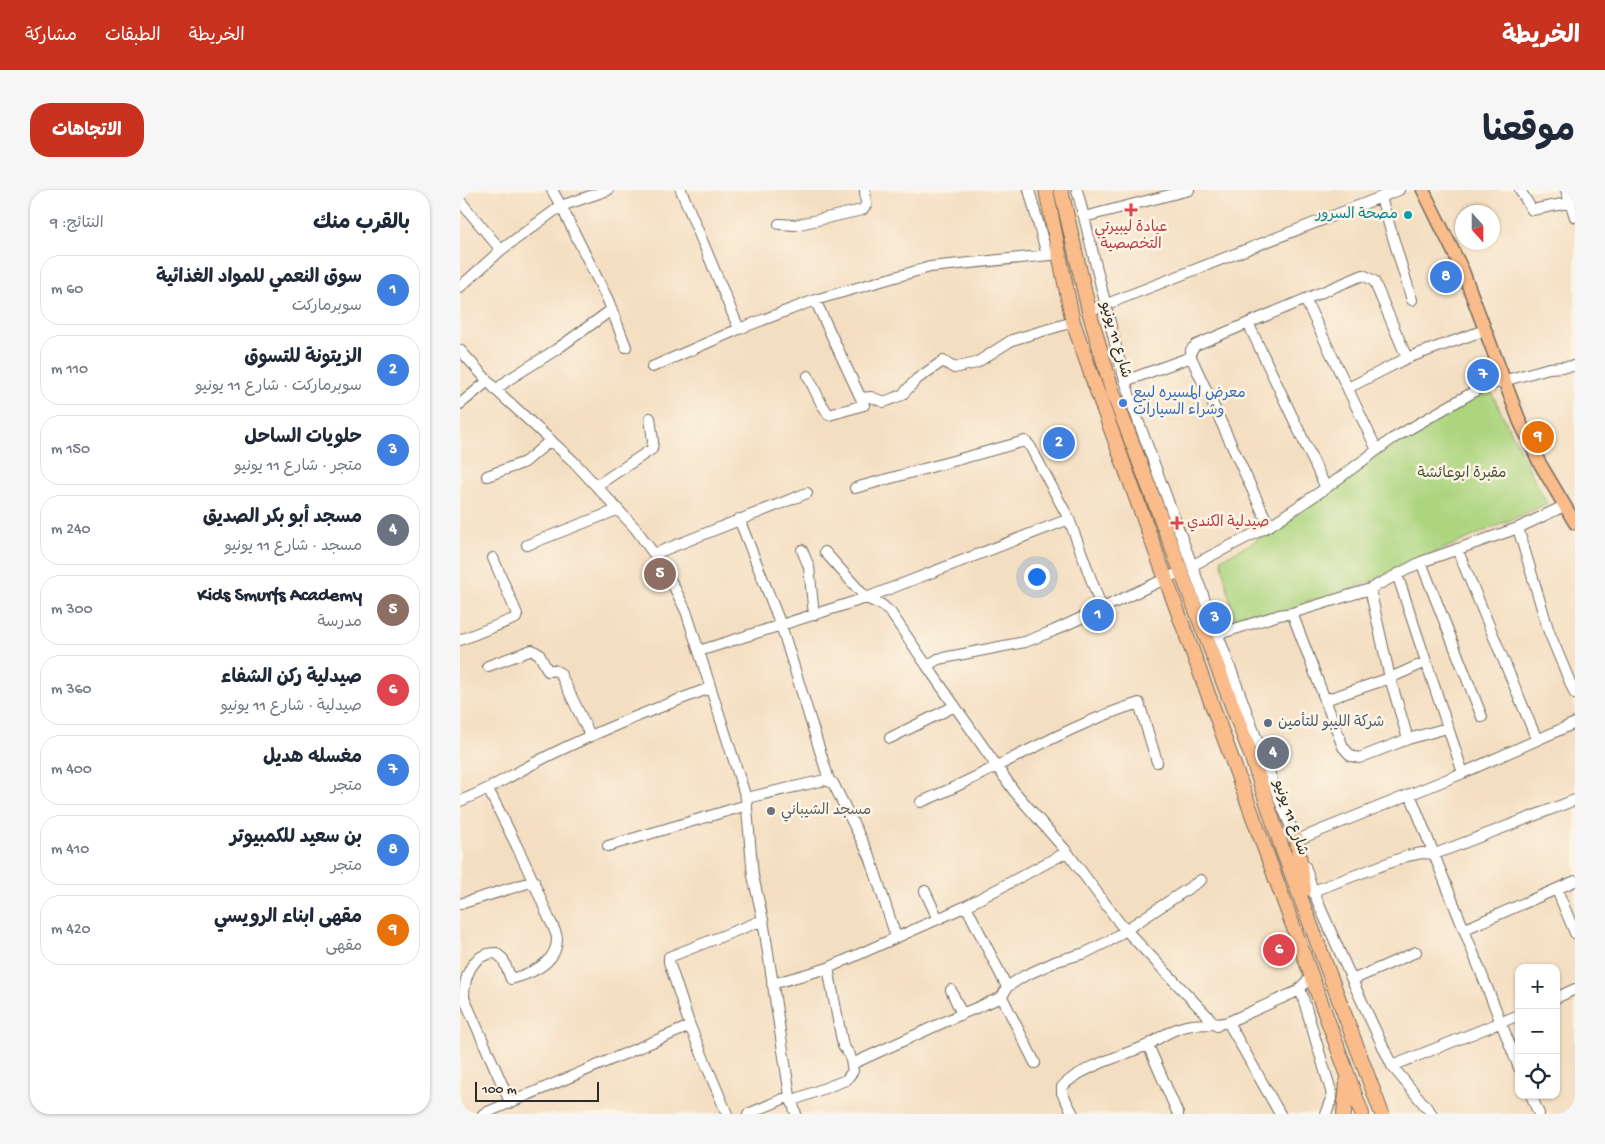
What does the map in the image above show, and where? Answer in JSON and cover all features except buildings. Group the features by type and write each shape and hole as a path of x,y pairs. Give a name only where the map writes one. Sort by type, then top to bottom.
{"highway":[{"path":"1046,190 1053,255 1073,322 1362,1114"},
{"name":"شارع 11 يونيو","path":"1061,190 1089,311 1112,390 1186,568 1308,918 1382,1114"},
{"path":"1066,213 1070,206 1070,190"},
{"path":"1297,840 1308,918"},
{"path":"1344,1114 1348,1076"}],"main road":[{"path":"1423,190 1462,269 1502,380 1539,462 1575,523"}],"street":[{"path":"552,190 608,300 610,311 626,346"},
{"path":"460,287 501,250 561,206 608,190"},
{"path":"681,190 739,328"},
{"path":"779,224 794,225 862,210 866,205 865,190"},
{"path":"652,367 739,328 815,300 930,267 1053,255 1029,190"},
{"path":"1077,190 1125,381 1166,499 1186,568 1219,634 1281,804 1297,840 1313,891 1352,980 1392,1066 1432,1114"},
{"path":"1084,217 1189,190"},
{"path":"1089,311 1382,195 1399,190"},
{"path":"1520,190 1532,210 1572,202"},
{"path":"1566,190 1572,202 1575,216"},
{"path":"1382,195 1412,300"},
{"path":"460,201 501,250"},
{"path":"1269,526 1191,357 1191,350 1196,345 1363,275 1368,276 1374,281 1407,358"},
{"path":"1304,299 1377,450"},
{"path":"808,376 820,403 829,415 863,405 815,300"},
{"path":"496,390 610,311"},
{"path":"861,398 871,397 884,402 902,395 917,379 943,360 954,368 976,363 1012,340 1073,322"},
{"path":"1248,324 1326,488"},
{"path":"1348,388 1407,358 1485,330"},
{"path":"460,350 496,390 551,440 635,528 665,569 686,611 747,802 754,876 763,920 791,1099 796,1114"},
{"path":"1125,381 1191,357"},
{"path":"927,666 938,659 1025,642 1102,609 1269,526 1326,488 1377,450 1482,387 1549,368 1575,366"},
{"path":"460,404 488,381"},
{"path":"596,486 652,449 653,441 650,418"},
{"path":"487,476 525,462 551,440"},
{"path":"855,488 1025,442 1030,446 1069,519 1102,609"},
{"path":"654,554 807,493"},
{"path":"1219,634 1370,589 1421,562 1518,528 1564,506"},
{"path":"527,545 617,510"},
{"path":"738,519 781,625 829,780 833,783 870,857 896,938"},
{"path":"699,651 866,598 1069,519"},
{"path":"1518,528 1549,632 1575,694"},
{"path":"1457,549 1537,740"},
{"path":"802,550 810,567 814,615"},
{"path":"825,552 866,598 882,605 891,613 1014,791 1068,852 1127,930 1217,1026"},
{"path":"460,640 516,618 517,614 493,558"},
{"path":"1421,562 1482,717"},
{"path":"1397,574 1463,773"},
{"path":"1370,589 1390,678 1408,739"},
{"path":"1292,613 1343,747 1350,756 1360,758 1408,739 1447,728"},
{"path":"488,666 532,650 539,654 548,671 554,670 560,673 590,735"},
{"path":"1325,700 1390,678 1426,662"},
{"path":"460,801 488,789 526,766 590,735 710,688"},
{"path":"921,802 998,768 1094,719 1139,703 1157,762"},
{"path":"890,738 954,706"},
{"path":"1297,840 1463,773 1575,722"},
{"path":"608,846 747,802 829,780"},
{"path":"488,789 534,881 557,938 552,954 544,965 511,979 503,959 496,953 480,955 472,966 464,991 464,998 510,1102"},
{"path":"1410,794 1515,1058"},
{"path":"1313,891 1407,856 1422,853 1435,854 1575,800"},
{"path":"772,984 828,968 896,938 966,906 1068,852"},
{"path":"852,1064 964,1012 1002,997 1007,987 1024,976 1050,964 1085,953 1127,930 1201,880"},
{"path":"460,904 534,881"},
{"path":"1465,929 1575,881"},
{"path":"1557,890 1575,933"},
{"path":"925,892 938,918"},
{"path":"966,906 1007,987"},
{"path":"727,1114 690,1026 669,957 763,920"},
{"path":"1352,980 1416,952"},
{"path":"748,1114 846,1080 853,1072 852,1064 843,1046 828,968"},
{"path":"1312,975 1301,986 1300,990 1331,1090 1332,1099 1326,1114"},
{"path":"951,990 960,1010 964,1012"},
{"path":"1073,1114 1062,1093 1062,1087 1079,1074 1148,1045 1183,1027 1201,1024 1217,1026 1300,990"},
{"path":"1560,996 1575,990"},
{"path":"1002,997 1035,1063"},
{"path":"1392,1066 1515,1016"},
{"path":"1228,1022 1280,1114"},
{"path":"482,1114 690,1026"},
{"path":"1148,1045 1178,1114"},
{"path":"1533,1099 1540,1114"}],"green space":[{"name":"مقبرة ابوعائشة","path":"1488,386 1547,504 1336,596 1307,601 1308,609 1234,619 1221,559 1289,520 1396,442"}],"place":[{"name":"عيادة ليبيرتي التخصصية","path":"1131,210"},
{"name":"مصحة السرور","path":"1408,215"},
{"name":"بن سعيد للكمبيوتر","path":"1446,277"},
{"name":"مغسله هديل","path":"1483,375"},
{"name":"معرض المسيره لبيع وشراء السيارات","path":"1123,403"},
{"name":"مقهى ابناء الرويسي","path":"1538,437"},
{"name":"الزيتونة للتسوق","path":"1059,443"},
{"name":"صيدلية الكندي","path":"1177,523"},
{"name":"Kids Smurfs Academy","path":"660,574"},
{"name":"سوق النعمي للمواد الغذائية","path":"1098,615"},
{"name":"حلويات الساحل","path":"1215,618"},
{"name":"شركة الليبو للتأمين","path":"1268,723"},
{"name":"مسجد أبو بكر الصديق","path":"1273,753"},
{"name":"مسجد الشيباني","path":"771,811"},
{"name":"صيدلية ركن الشفاء","path":"1279,950"}]}
